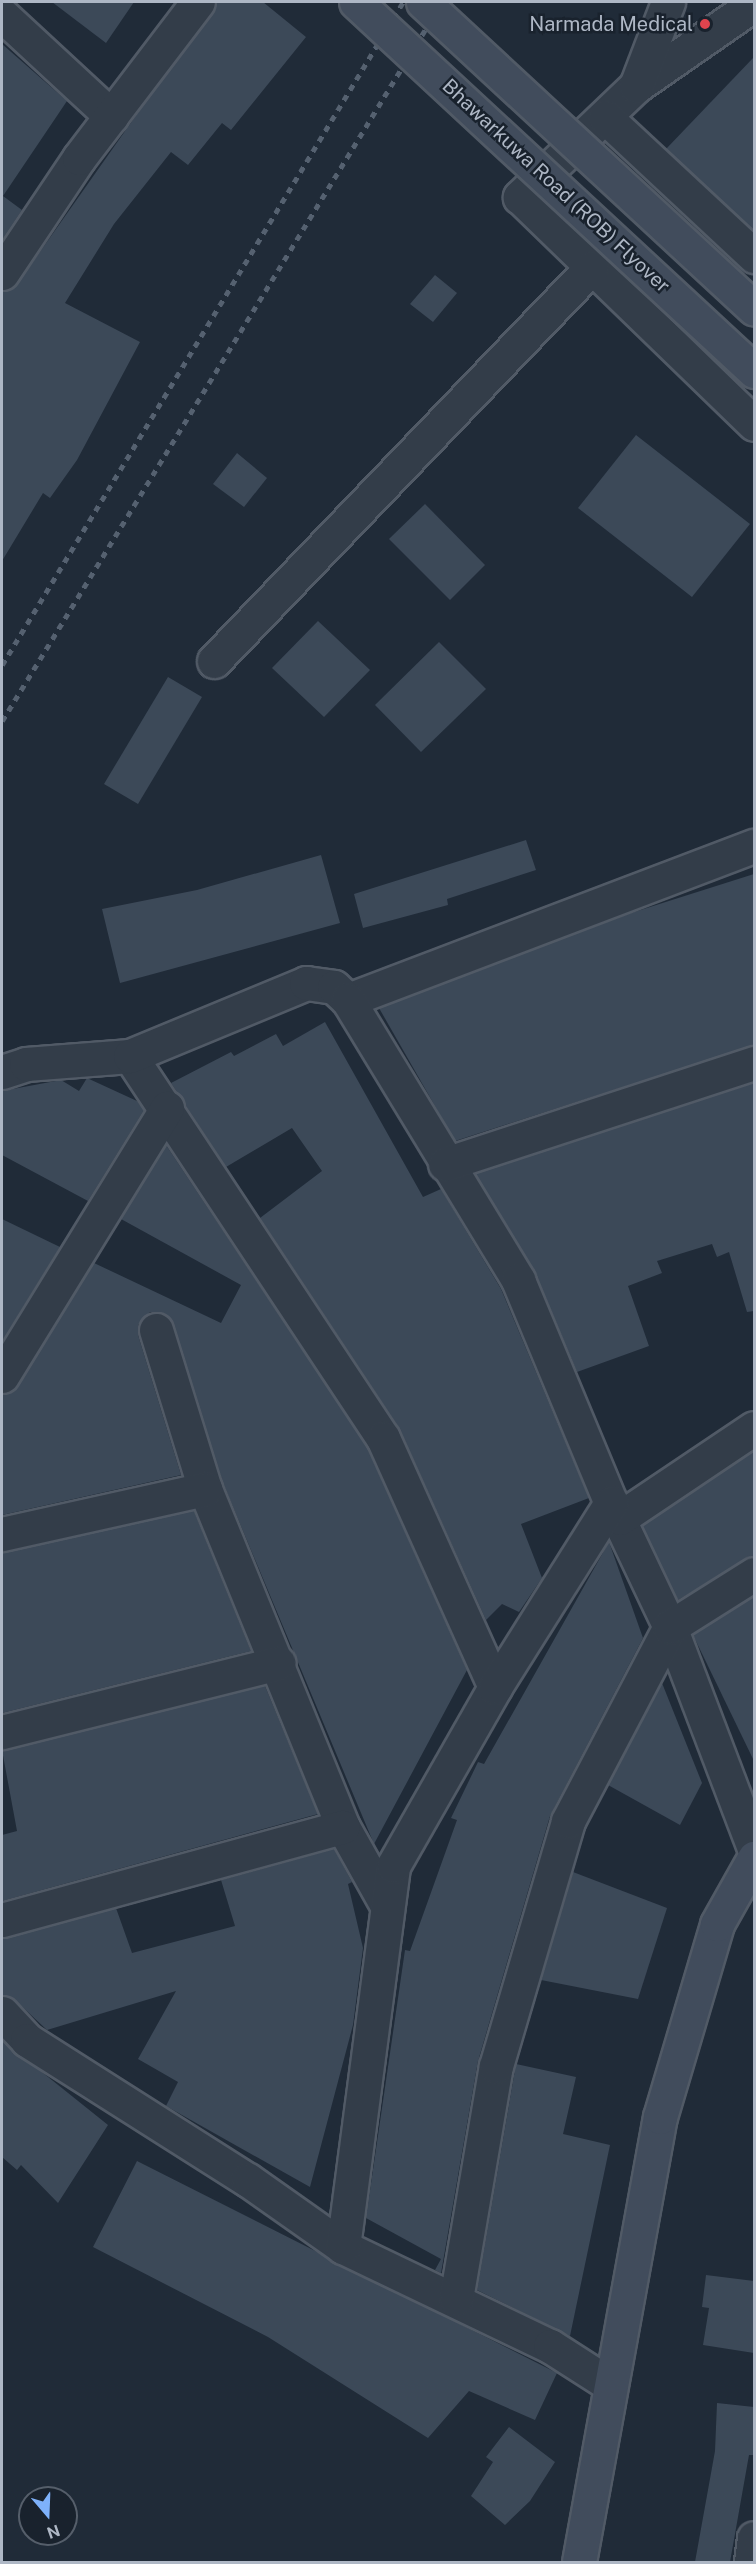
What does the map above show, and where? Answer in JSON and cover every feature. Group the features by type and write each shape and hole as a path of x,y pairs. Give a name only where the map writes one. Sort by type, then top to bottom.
{"main road":[{"name":"Bhawarkuwa Road (ROB) Flyover","path":"356,2 754,371"},
{"path":"423,2 754,308"},
{"path":"579,2562 660,2117 717,1924 754,1858"}],"street":[{"path":"2,273 111,116 198,2"},
{"path":"636,86 668,2"},
{"path":"754,4 636,86 520,197 754,424"},
{"path":"2,15 111,116"},
{"path":"605,117 754,256"},
{"path":"214,661 591,268"},
{"path":"348,1000 754,846"},
{"path":"2,1072 26,1064 130,1056 306,983 334,987 348,1000 445,1164 518,1280 616,1511 670,1627 754,1848"},
{"path":"130,1056 383,1438 495,1687"},
{"path":"445,1164 754,1063"},
{"path":"2,1376 166,1108"},
{"path":"156,1330 206,1489 279,1663 343,1827 385,1902"},
{"path":"343,2247 385,1902 393,1866 495,1687 616,1511 754,1428"},
{"path":"2,1534 206,1489"},
{"path":"456,2299 496,2066 552,1864 592,1769 670,1627 754,1574"},
{"path":"2,1732 279,1663"},
{"path":"2,1920 343,1827"},
{"path":"2,2013 27,2040 248,2180 343,2247 456,2299 550,2346 611,2385"},
{"path":"751,2562 754,2538"}],"building":[{"path":"52,2 134,2 106,43"},
{"path":"216,2 263,2 306,37 231,130 222,123 188,165 171,152 114,224 65,303 140,342 77,460 50,498 43,493 2,561 2,292 18,283"},
{"path":"2,44 67,101 3,196 22,210 2,240"},
{"path":"754,57 754,231 666,149"},
{"path":"435,275 457,293 433,322 410,304"},
{"path":"636,435 750,524 692,597 578,508"},
{"path":"237,453 267,478 244,507 213,484"},
{"path":"425,504 485,565 450,600 389,539"},
{"path":"318,621 370,670 324,717 272,668"},
{"path":"439,642 486,689 421,752 375,705"},
{"path":"168,677 202,697 138,804 104,784"},
{"path":"526,840 536,870 447,899 448,905 363,928 354,894"},
{"path":"321,855 340,923 120,983 102,909 197,890"},
{"path":"754,874 754,1045 455,1141 379,1008 631,913"},
{"path":"325,1022 423,1197 441,1189 501,1289 589,1498 521,1524 542,1578 519,1612 502,1604 486,1620 399,1428 260,1218 322,1171 292,1128 226,1167 171,1083 231,1052 234,1056 276,1034 283,1046"},
{"path":"87,1078 137,1101 144,1110 88,1201 2,1155 2,1091 61,1080 79,1091"},
{"path":"754,1083 754,1311 747,1312 729,1252 717,1257 712,1244 657,1261 662,1273 628,1286 649,1346 577,1372 534,1270 475,1174"},
{"path":"166,1145 367,1447 467,1670 374,1844 223,1483 168,1316 150,1312 138,1325 138,1335 181,1475 2,1515 2,1395 18,1386 94,1263 221,1323 241,1285 121,1219"},
{"path":"2,1219 60,1247 2,1341"},
{"path":"754,1450 754,1555 678,1600 642,1526"},
{"path":"194,1511 251,1651 2,1713 2,1552"},
{"path":"609,1542 643,1638 550,1816 478,2061 441,2273 435,2270 441,2259 366,2218 405,1950 410,1951 457,1820 451,1818 478,1762 484,1764"},
{"path":"754,1596 754,1761 693,1635"},
{"path":"662,1683 702,1783 680,1825 608,1785"},
{"path":"265,1686 318,1814 2,1901 2,1835 17,1831 2,1750"},
{"path":"334,1849 352,1882 348,1884 363,1948 353,2025 310,2187 166,2106 178,2082 138,2059 176,1991 47,2030 15,2000 2,1995 2,1938 116,1908 132,1953 235,1926 221,1880"},
{"path":"573,1872 667,1908 638,1999 541,1980"},
{"path":"2,2040 108,2125 58,2203 21,2165 17,2170 2,2157"},
{"path":"516,2064 576,2077 563,2134 610,2145 570,2336 477,2290"},
{"path":"137,2161 557,2373 535,2420 469,2391 428,2438 268,2337 93,2247"},
{"path":"706,2275 754,2281 754,2353 703,2345 709,2308 702,2307"},
{"path":"717,2403 754,2407 754,2455 749,2455 730,2562 695,2562 715,2451"},
{"path":"509,2427 555,2462 530,2501 505,2525 471,2496 493,2462 486,2457"}],"railway":[{"path":"2,665 403,2"},
{"path":"2,721 442,2"}],"place":[{"name":"Narmada Medical","path":"705,24"}]}
